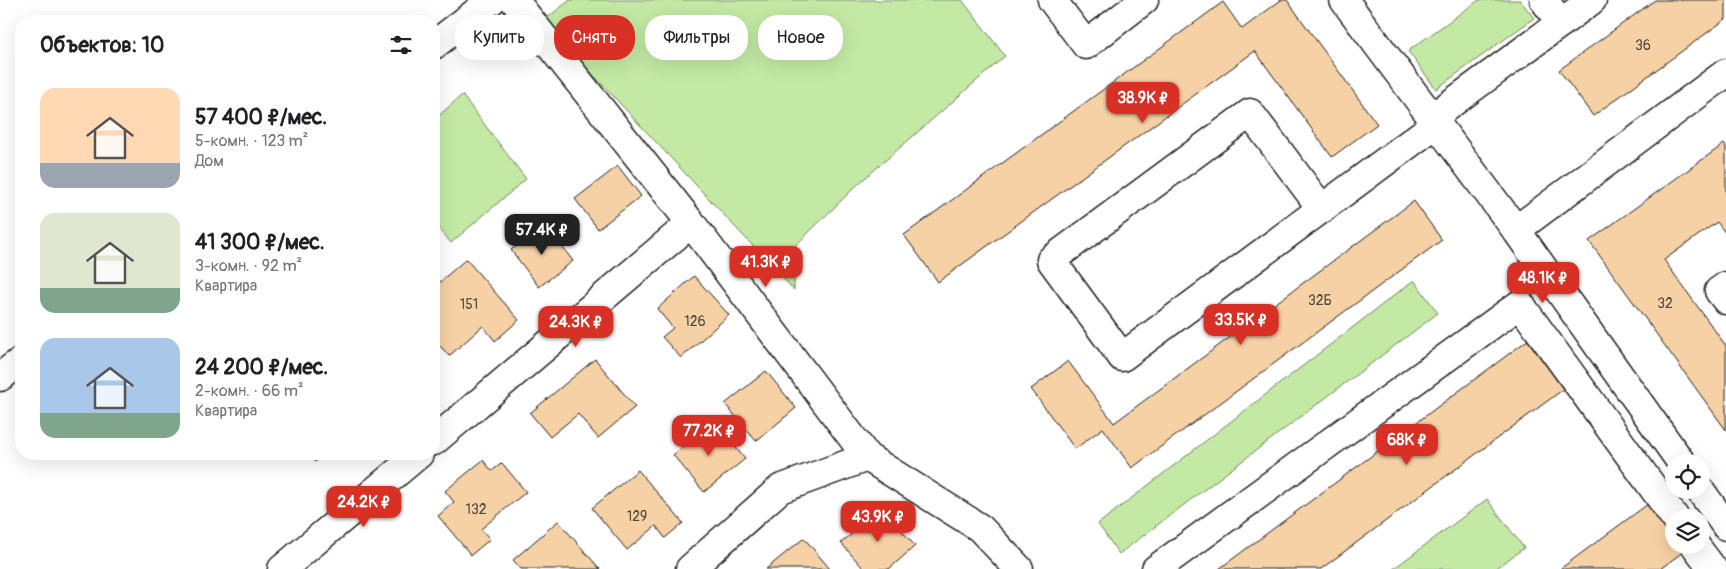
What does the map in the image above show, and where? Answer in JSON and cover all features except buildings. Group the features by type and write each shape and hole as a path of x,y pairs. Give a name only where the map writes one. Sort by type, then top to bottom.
{"street":[{"path":"440,41 492,0"},
{"path":"514,0 691,223 866,457 980,528 1019,569"},
{"path":"1052,0 1086,45 1144,0"},
{"path":"1344,0 1516,230 1675,454"},
{"path":"1544,0 1561,23"},
{"path":"1322,208 1250,113 1051,260 1122,357 1437,123 1441,111 1592,0"},
{"path":"1516,230 1723,82"},
{"path":"440,436 691,223"},
{"path":"1726,286 1719,291 1726,300"},
{"path":"1156,569 1520,304 1668,509"},
{"path":"0,377 15,366"},
{"path":"690,569 780,489 866,457"},
{"path":"282,569 412,460"},
{"path":"1706,499 1726,526"},
{"path":"1702,554 1713,569"}],"green space":[{"path":"570,0 962,0 1005,56 856,186 795,246 794,290 579,60 635,60 635,15 554,15 554,33 544,20"},
{"path":"1479,0 1520,0 1534,18 1436,89 1408,51"},
{"path":"462,95 526,179 451,243 440,229 440,115"},
{"path":"1414,280 1438,313 1119,554 1098,524"},
{"path":"1487,499 1524,548 1495,569 1393,569"}]}
